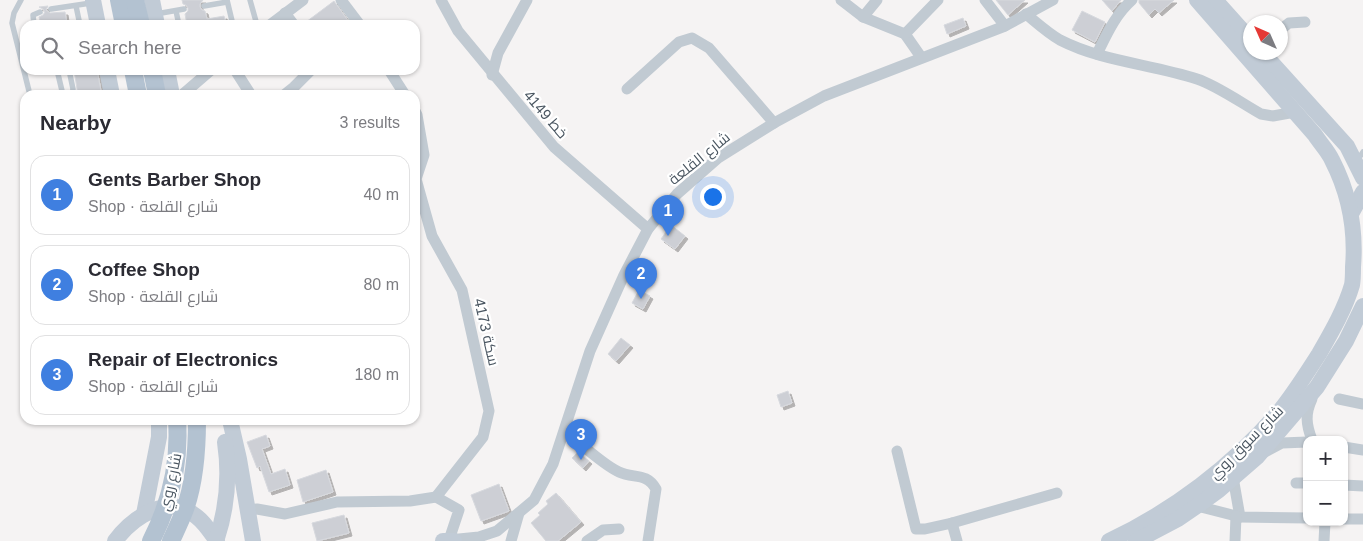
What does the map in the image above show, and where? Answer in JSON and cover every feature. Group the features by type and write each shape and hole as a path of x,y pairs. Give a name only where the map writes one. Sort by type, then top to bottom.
{"main road":[{"path":"118,0 123,20"},
{"path":"135,0 151,16"},
{"name":"شارع سوق روي","path":"1109,541 1169,508 1206,481 1244,448 1284,405 1306,375 1333,332 1352,285 1355,243 1351,214 1332,159 1295,112 1197,0"},
{"path":"1215,0 1243,31"},
{"path":"93,1 96,20"},
{"path":"1269,60 1347,146 1363,178"},
{"path":"107,75 107,90"},
{"path":"134,75 137,90"},
{"path":"153,75 156,90"},
{"path":"167,75 171,90"},
{"path":"1347,146 1362,155"},
{"path":"1351,214 1363,192"},
{"name":"شارع سوق روي","path":"1136,541 1178,519 1197,506 1219,490 1257,457 1317,387 1346,340 1363,306"},
{"path":"144,514 159,437 159,425"},
{"name":"شارع روي","path":"151,541 162,520 171,490 177,459 177,425"},
{"name":"شارع روي","path":"171,541 185,508 191,484 197,448 198,425"},
{"path":"216,541 222,522 227,492 228,461 223,425"},
{"path":"231,425 253,541"},
{"path":"115,541 132,522 144,514 157,508 170,506 184,509 196,516 216,541"},
{"path":"443,541 454,541"}],"street":[{"path":"277,20 303,0"},
{"path":"341,0 356,20"},
{"path":"492,74 498,53 527,0"},
{"path":"841,0 863,17 905,34 921,57"},
{"path":"863,17 877,0"},
{"path":"905,34 938,0"},
{"path":"985,0 1005,26"},
{"name":"شارع القلعة","path":"449,540 478,538 497,531 534,500 553,464 590,351 624,276 648,229 677,194 718,158 774,123 824,96 1005,26 1053,0"},
{"path":"1097,54 1113,22 1121,10 1132,0"},
{"name":"4149 خط","path":"444,1 458,31 554,147 648,229"},
{"path":"286,13 291,20"},
{"path":"1026,14 1059,39 1097,54 1200,80 1261,114 1273,116 1295,112"},
{"path":"1288,24 1305,22"},
{"path":"627,89 678,42 692,38 709,48 774,123"},
{"path":"187,90 204,75"},
{"path":"238,75 248,90"},
{"path":"290,90 306,75"},
{"path":"392,75 402,90"},
{"name":"سكة 4173","path":"420,132 424,155 420,166"},
{"name":"سكة 4173","path":"420,196 432,236 462,290 489,411 483,437 436,497"},
{"path":"1311,436 1306,414 1317,387"},
{"path":"1339,399 1363,404"},
{"path":"565,431 615,470 632,477 646,478 652,481 656,488 648,541"},
{"path":"1257,457 1282,443 1303,442"},
{"path":"1348,448 1363,450"},
{"path":"897,450 916,529 952,523 1057,493"},
{"path":"1234,477 1238,517 1235,541"},
{"path":"1348,485 1363,486"},
{"path":"248,510 257,509 285,514 337,502 410,501 436,497 459,510 449,540"},
{"path":"1197,506 1238,517 1303,518"},
{"path":"511,541 519,513"},
{"path":"1348,519 1363,519"},
{"path":"952,523 957,541"},
{"path":"1324,541 1325,526"},
{"path":"587,541 590,537 603,530 620,529"}],"lane":[{"path":"20,55 12,23 14,13 21,0"},
{"path":"250,0 256,20"},
{"path":"52,9 76,6 93,1"},
{"path":"204,6 227,1 232,20"},
{"path":"76,6 79,20"},
{"path":"151,16 184,9"},
{"path":"176,11 178,20"},
{"path":"34,20 33,15 40,12"},
{"path":"25,75 29,90"},
{"path":"58,75 62,90"},
{"path":"70,75 73,90"}],"building":[{"path":"182,0 203,0 200,7 205,11 207,19 224,16 225,20 186,20 185,14 188,8 183,4"},
{"path":"996,0 1025,0 1008,15"},
{"path":"1102,0 1121,0 1112,11"},
{"path":"1139,0 1174,0 1159,13 1155,9 1149,15 1139,3"},
{"path":"334,1 347,20 309,20"},
{"path":"48,6 46,10 50,13 65,12 66,20 40,20 39,17 45,12 39,7"},
{"path":"1082,11 1105,22 1095,42 1072,30"},
{"path":"963,18 966,26 947,34 944,25"},
{"path":"75,75 98,75 101,90 77,90"},
{"path":"671,225 685,236 675,249 661,239"},
{"path":"639,290 650,296 643,309 632,303"},
{"path":"621,338 630,345 616,361 608,354"},
{"path":"788,391 792,403 781,407 777,395"},
{"path":"266,435 270,446 262,449 271,474 285,469 290,485 269,492 260,466 257,468 247,442"},
{"path":"578,452 589,461 583,468 572,458"},
{"path":"326,470 333,492 303,502 297,480"},
{"path":"499,484 509,511 481,521 471,495"},
{"path":"556,493 581,522 558,541 546,541 531,523 548,504 546,501"},
{"path":"344,515 349,533 317,541 312,523"}],"place":[{"name":"Gents Barber Shop","path":"668,236"},
{"name":"Coffee Shop","path":"641,299"},
{"name":"Repair of Electronics","path":"581,460"}]}
